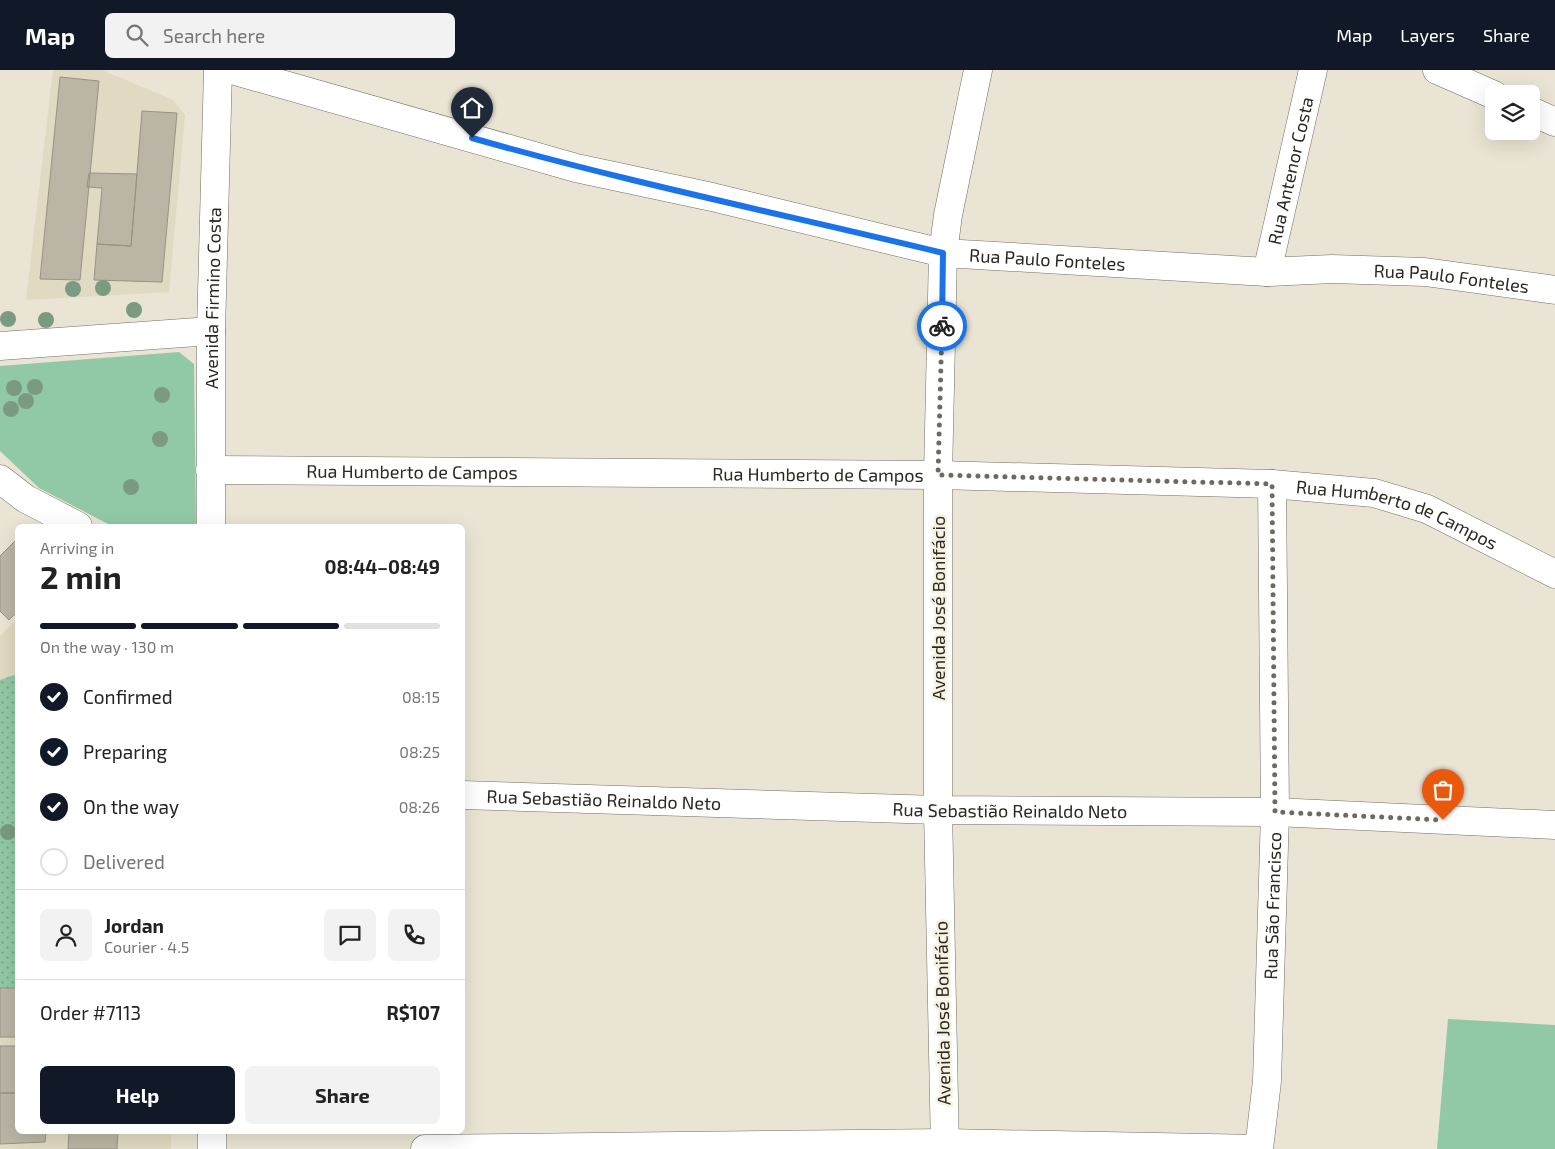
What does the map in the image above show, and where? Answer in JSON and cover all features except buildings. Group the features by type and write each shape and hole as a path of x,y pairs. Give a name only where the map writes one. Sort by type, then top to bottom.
{"street":[{"name":"Avenida Firmino Costa","path":"211,524 210,331 218,70"},
{"name":"Rua Paulo Fonteles","path":"232,70 576,168 943,253 1267,272 1332,269 1425,272 1555,290"},
{"name":"Avenida José Bonifácio","path":"945,1146 938,810 938,475 943,253 948,215 978,70"},
{"name":"Rua Antenor Costa","path":"1267,272 1313,70"},
{"path":"1437,70 1485,91"},
{"path":"1540,116 1555,122"},
{"path":"0,346 210,331"},
{"name":"Rua Humberto de Campos","path":"210,470 938,475 1272,484 1374,493 1427,510 1555,574"},
{"path":"1,482 56,519 72,524"},
{"name":"Rua São Francisco","path":"1259,1149 1268,1081 1275,812 1272,484"},
{"name":"Rua Sebastião Reinaldo Neto","path":"465,795 938,810 1275,812 1555,825"},
{"path":"212,1134 212,1149"},
{"path":"425,1149 945,1146 1259,1149"}],"shaded area":[{"path":"53,70 102,70 173,100 185,115 169,292 26,300"},
{"path":"15,621 15,676 0,681 0,636"},
{"path":"0,988 15,988 15,1134 171,1134 171,1149 0,1149"}],"green space":[{"path":"179,352 194,364 196,524 108,524 39,488 0,451 0,366"},
{"path":"15,675 15,988 0,988 0,680"},
{"path":"1448,1019 1555,1025 1555,1149 1437,1149"}],"way so far":[{"path":"942,326 938,475 1272,484 1275,812 1443,820"}],"route":[{"path":"472,138 576,168 943,253 942,326"}]}
